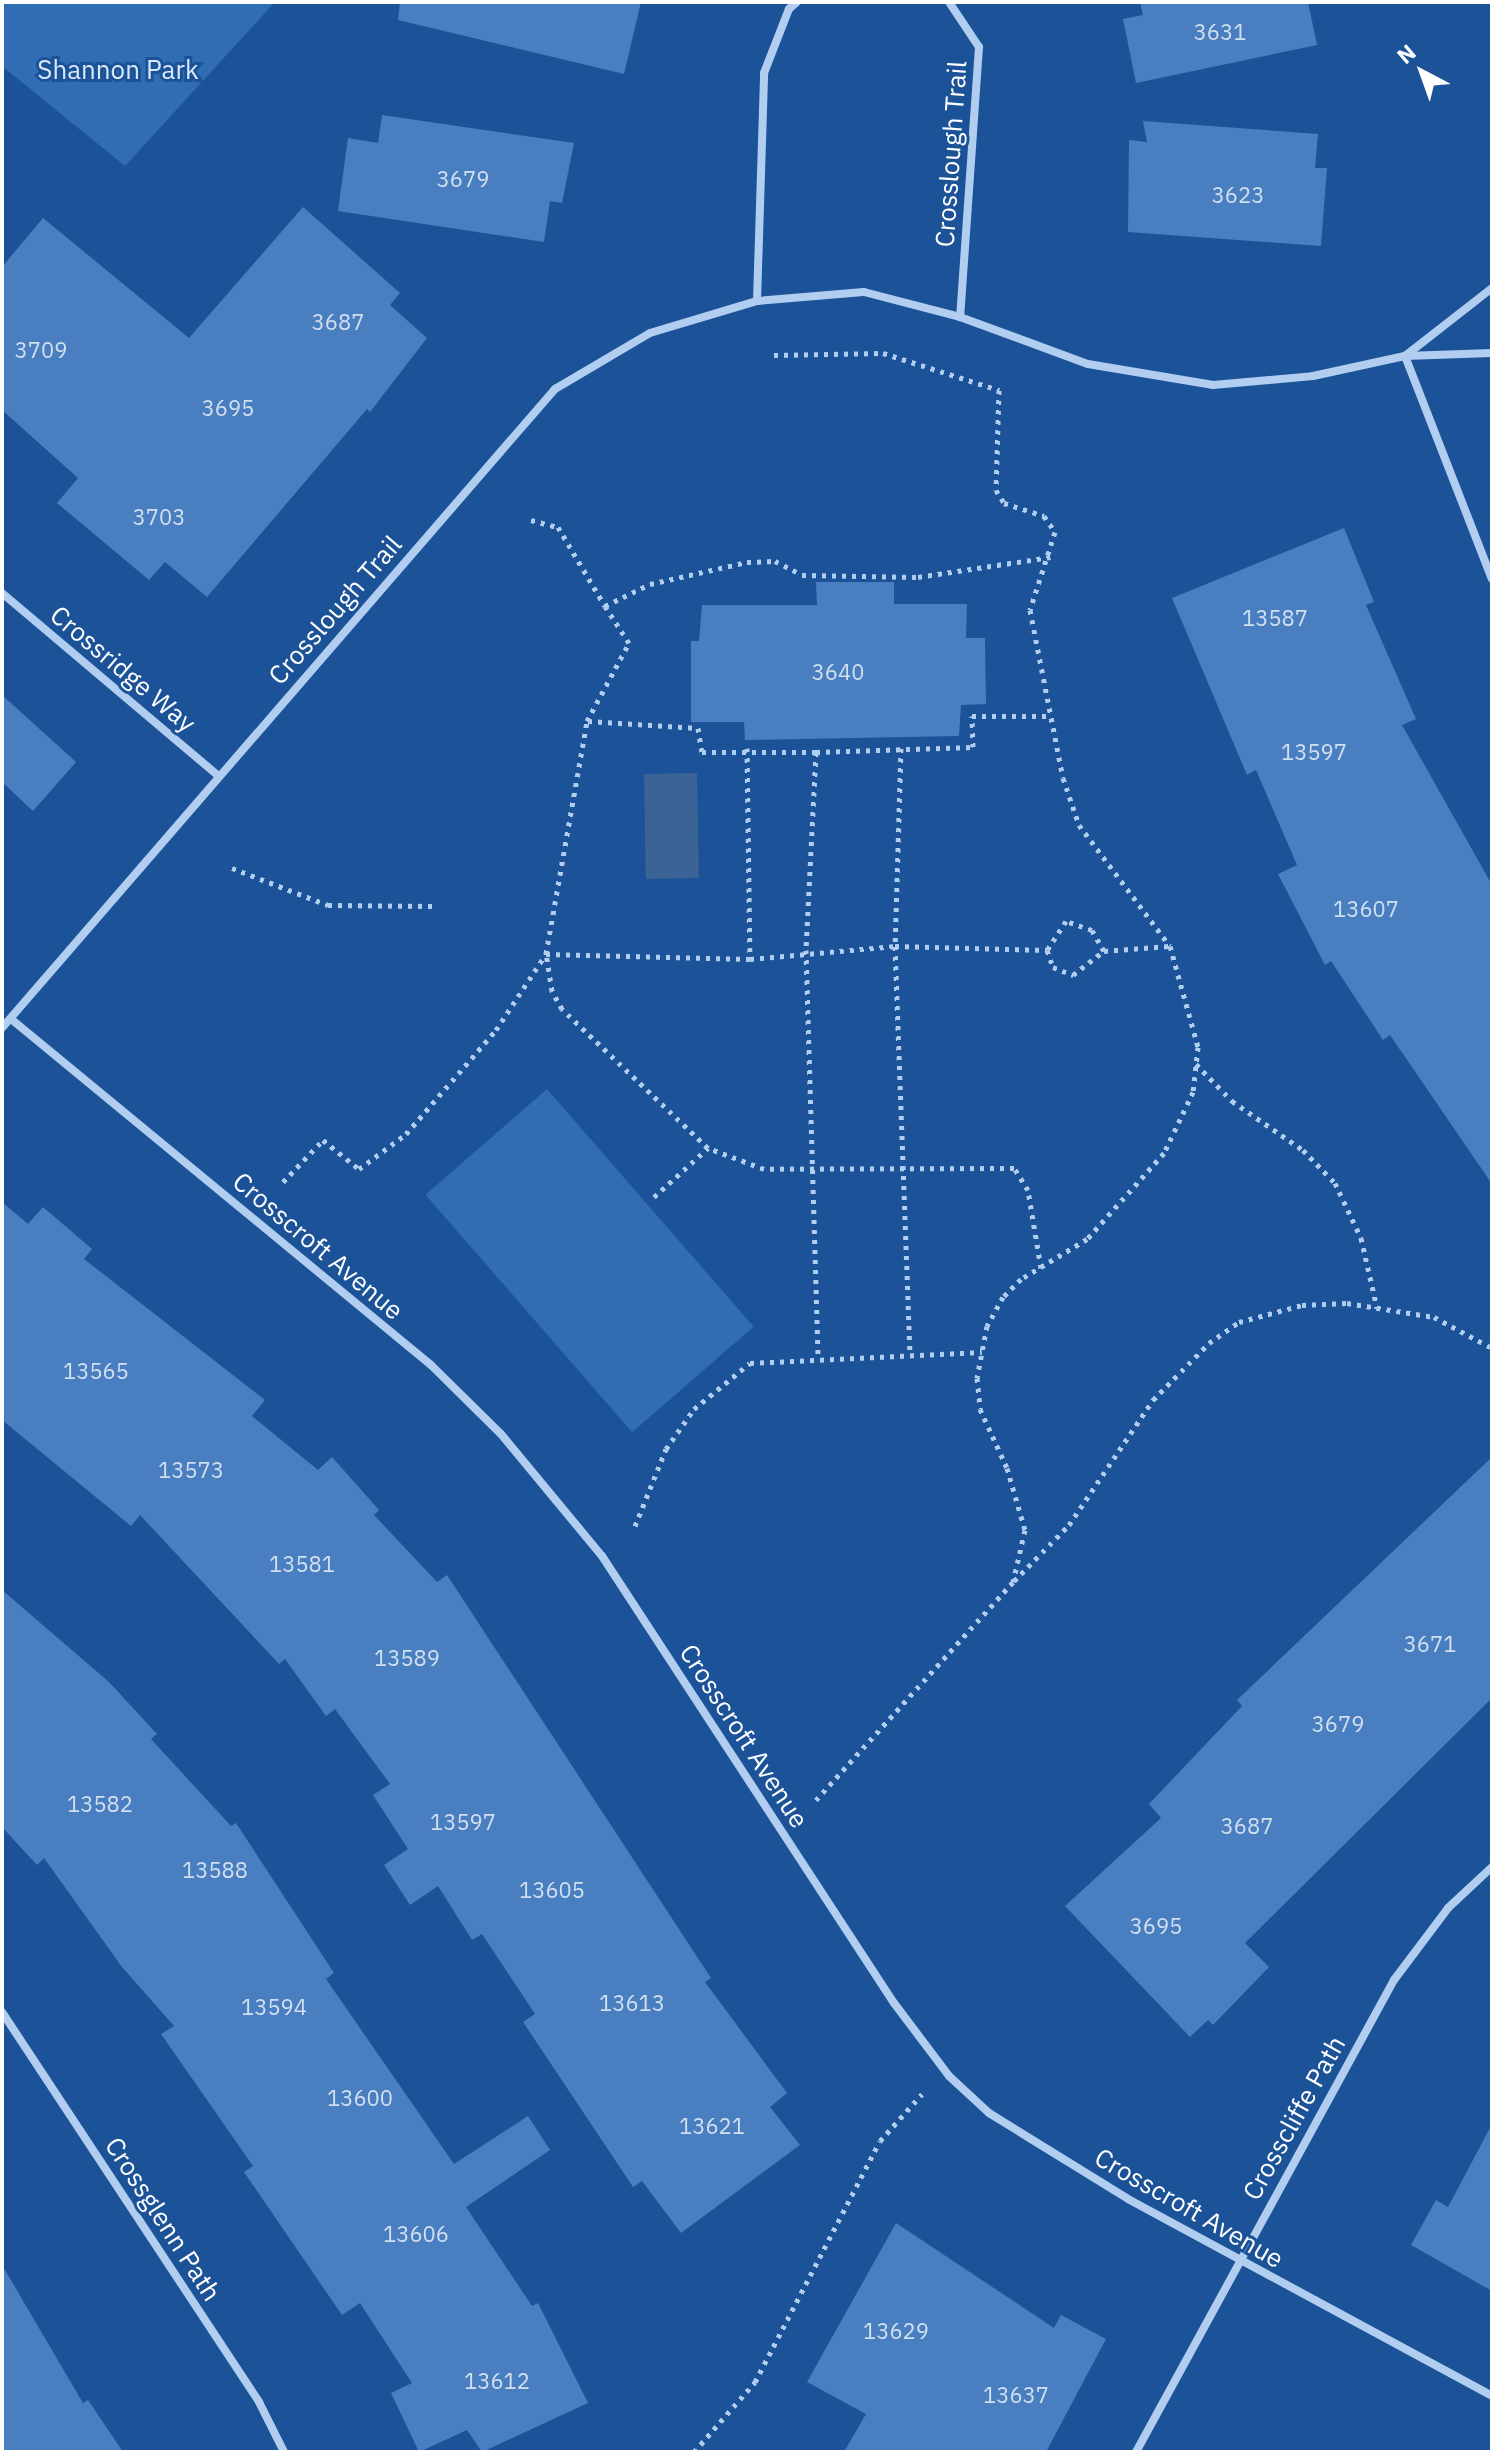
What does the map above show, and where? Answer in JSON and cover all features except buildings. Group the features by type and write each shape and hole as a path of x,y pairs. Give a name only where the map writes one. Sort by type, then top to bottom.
{"street":[{"path":"757,301 764,73 789,9 797,2"},
{"name":"Crosslough Trail","path":"949,2 979,47 960,317"},
{"name":"Crosslough Trail","path":"1405,356 1492,288"},
{"name":"Crosslough Trail","path":"2,1028 217,775 555,389 650,333 757,301 864,292 960,317 1088,364 1213,385 1313,376 1405,356 1492,353"},
{"path":"1405,356 1492,579"},
{"name":"Crossridge Way","path":"2,593 217,775"},
{"name":"Crosscroft Avenue","path":"11,1019 431,1365 501,1434 602,1556 894,2003 944,2069 989,2113 1237,2262 1492,2396"},
{"name":"Crosscliffe Path","path":"1136,2452 1237,2262 1394,1980 1448,1908 1492,1867"},
{"name":"Crossglenn Path","path":"2,2012 259,2402 284,2452"}],"path":[{"path":"774,355 883,353 999,390 996,490 1004,503 1044,516 1055,532 1051,557 1030,610 1050,716 1079,825 1170,946 1190,1008 1196,1064 1193,1092 1164,1153 1087,1239 1003,1297 987,1326 977,1378 980,1409 1007,1468 1025,1530 1013,1582"},
{"path":"531,520 558,527 629,643 587,721 546,954 552,991 562,1009 708,1148 764,1169 900,1171 1014,1168 1028,1190 1041,1268"},
{"path":"605,606 650,584 747,562 775,561 802,575 918,577 1051,557"},
{"path":"587,721 698,728 702,752 747,748 816,752 973,747 972,716 1050,716"},
{"path":"747,748 750,959"},
{"path":"901,748 895,946 900,1171 910,1355"},
{"path":"816,752 806,950 818,1359"},
{"path":"232,868 328,905 432,906"},
{"path":"1047,950 1066,921 1092,930 1104,951"},
{"path":"546,954 750,959 806,950 895,946 1047,950"},
{"path":"1047,950 1053,967 1073,975 1104,951 1170,946"},
{"path":"283,1182 323,1140 359,1169 406,1134 496,1030 546,954"},
{"path":"1196,1064 1232,1101 1303,1150 1335,1183 1361,1238 1377,1308"},
{"path":"654,1197 708,1148"},
{"path":"816,1800 1013,1582 1048,1551 1153,1400 1209,1343 1239,1322 1302,1305 1347,1303 1434,1317 1492,1348"},
{"path":"635,1526 666,1449 694,1409 750,1363 982,1352"},
{"path":"696,2451 755,2382 880,2141 944,2069"}],"green space":[{"name":"Shannon Park","path":"2,2 275,2 125,166 2,66"},
{"path":"547,1089 754,1327 632,1432 425,1195"}],"shaded area":[{"path":"697,773 699,878 646,879 644,774"}]}
